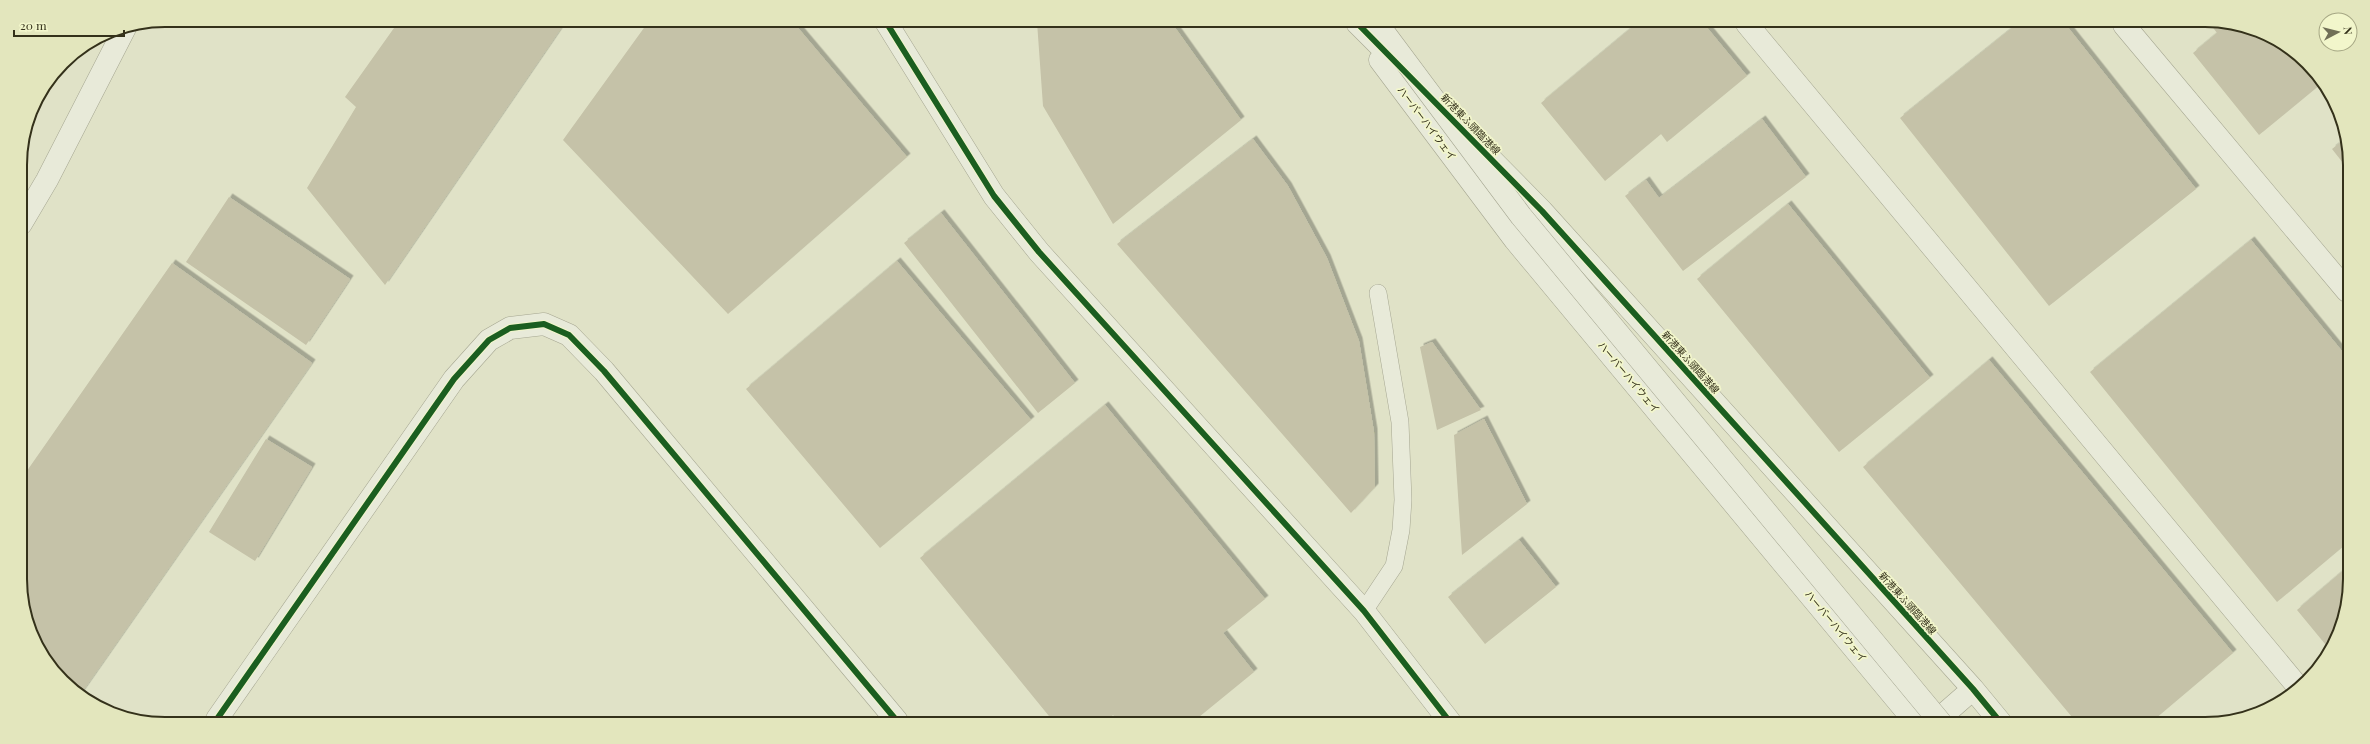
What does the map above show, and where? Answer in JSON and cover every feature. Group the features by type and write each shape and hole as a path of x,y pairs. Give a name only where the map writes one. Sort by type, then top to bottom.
{"street":[{"path":"889,27 994,196 1034,245 1364,612 1446,717"},
{"name":"ハーバーハイウェイ","path":"1355,27 1515,240 1911,717"},
{"name":"新港東ふ頭臨港線","path":"1361,27 1542,211 1973,689 1996,717"},
{"name":"ハーバーハイウェイ","path":"1380,27 1521,216 1935,717"},
{"path":"1749,27 2295,683"},
{"path":"2126,27 2343,287"},
{"path":"27,214 47,180 122,34"},
{"path":"218,717 454,379 489,340 510,328 544,324 569,335 604,371 894,717"},
{"path":"1941,717 1973,689"}],"lane":[{"path":"1364,612 1394,566 1401,530 1403,500 1400,422 1378,292"}],"building":[{"path":"395,27 562,27 385,285 307,188 356,107 345,97"},
{"path":"645,27 797,27 907,157 728,314 563,140"},
{"path":"1037,27 1175,27 1241,120 1113,224 1043,106"},
{"path":"1632,27 1706,27 1747,76 1667,142 1661,134 1605,181 1541,103"},
{"path":"2013,27 2068,27 2196,189 2049,306 1900,118"},
{"path":"2213,27 2241,32 2274,45 2303,67 2318,86 2259,135 2193,53 2217,33"},
{"path":"1762,119 1806,177 1683,271 1625,196 1646,180 1659,198"},
{"path":"1253,139 1288,186 1327,258 1359,341 1374,432 1375,487 1351,513 1117,244"},
{"path":"2341,142 2343,163 2332,149"},
{"path":"229,197 350,279 306,345 186,262"},
{"path":"1788,204 1930,378 1839,452 1697,279"},
{"path":"941,213 1075,383 1038,413 904,243"},
{"path":"2251,240 2343,352 2343,547 2277,602 2090,372"},
{"path":"897,261 1031,420 880,548 746,389"},
{"path":"172,263 312,363 84,690 67,677 56,663 45,648 34,623 27,588 27,471"},
{"path":"1432,342 1481,410 1437,430 1420,347"},
{"path":"1989,360 2233,653 2157,717 2072,717 1863,467"},
{"path":"1105,405 1265,599 1223,633 1254,672 1199,717 1115,717 1113,715 1111,717 1050,717 920,558"},
{"path":"1484,419 1527,504 1462,555 1454,435"},
{"path":"266,439 312,467 255,561 209,532"},
{"path":"1519,540 1556,587 1485,644 1448,597"},
{"path":"2343,571 2342,597 2338,615 2326,645 2297,610"}],"cycle path":[{"path":"889,27 994,196 1039,252 1364,611 1446,717"},
{"path":"1361,27 1542,211 1973,689 1996,717"},
{"path":"218,717 454,379 489,340 510,328 544,324 569,335 604,371 894,717"}]}
